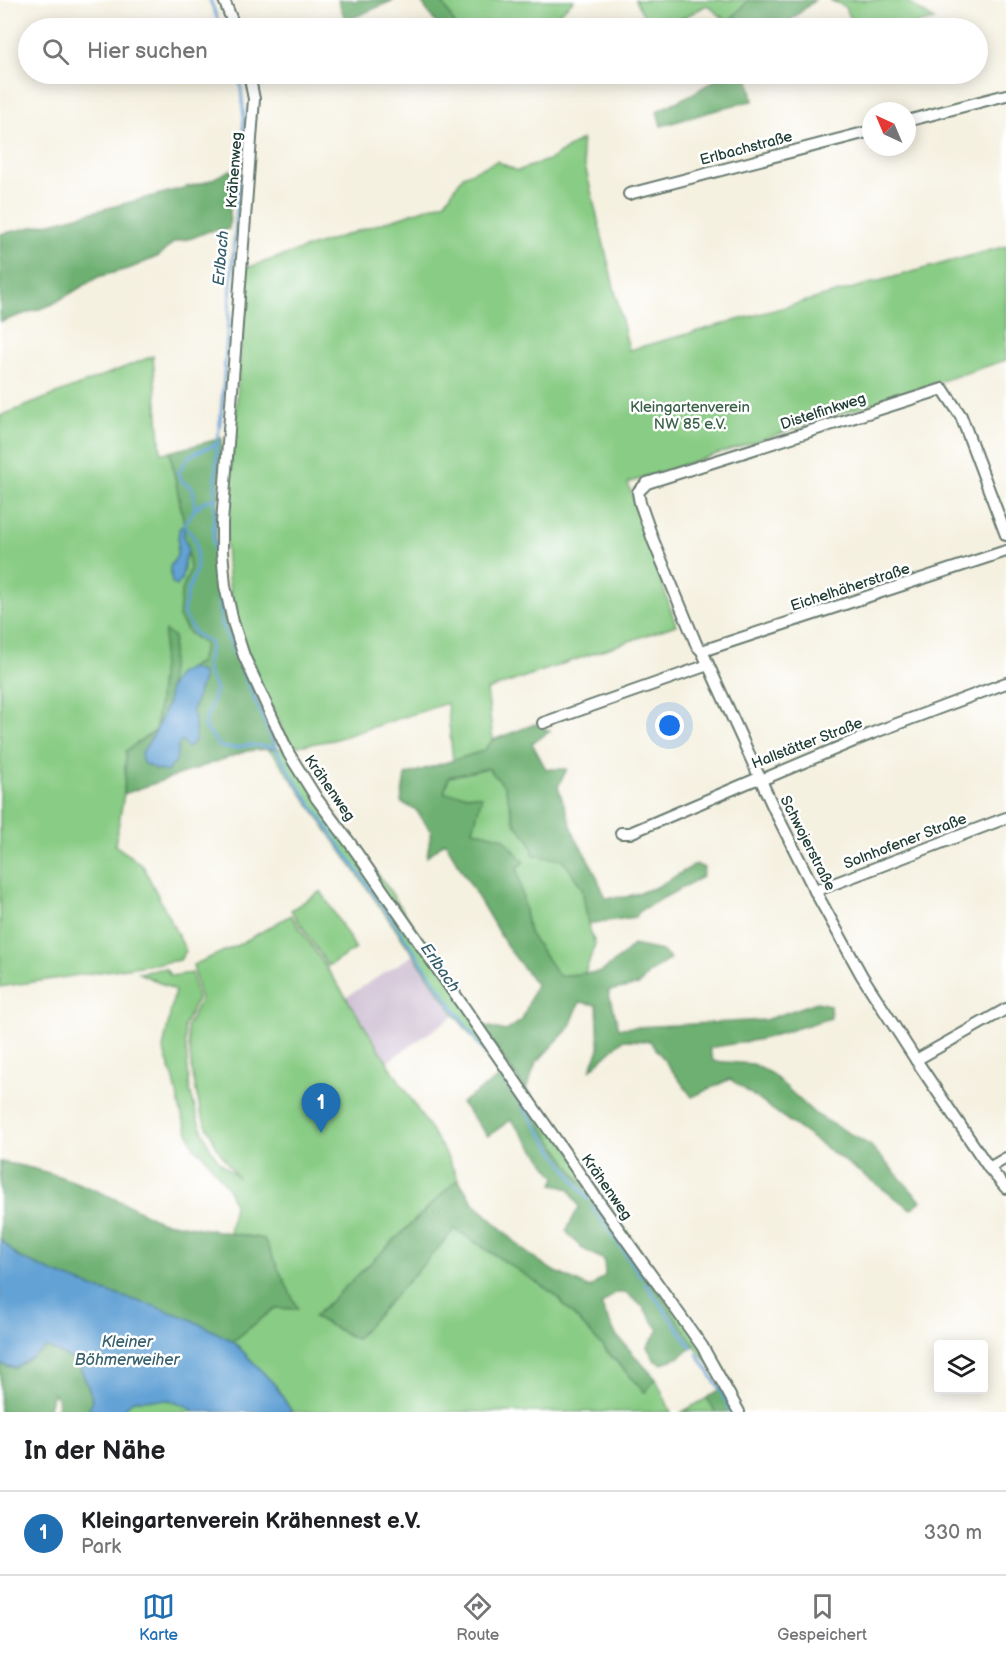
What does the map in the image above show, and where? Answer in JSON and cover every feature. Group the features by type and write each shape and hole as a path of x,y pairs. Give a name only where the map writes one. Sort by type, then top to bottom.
{"street":[{"path":"224,0 231,18"},
{"name":"Krähenweg","path":"251,84 254,99 222,523 225,586 244,656 289,754 306,783 702,1346 739,1412"},
{"path":"916,119 1006,95"},
{"name":"Erlbachstraße","path":"629,195 862,132"},
{"name":"Distelfinkweg","path":"643,486 943,389 962,416 1006,536"},
{"name":"Schwojerstraße","path":"643,486 638,492 640,503 697,646 702,651 759,779 815,891 862,976 916,1060 989,1168 1006,1188"},
{"name":"Eichelhäherstraße","path":"702,651 1005,554"},
{"path":"543,723 708,665"},
{"name":"Hallstätter Straße","path":"621,832 630,833 754,780 766,778 873,733 1006,683"},
{"name":"Solnhofener Straße","path":"815,891 1006,818"},
{"path":"916,1060 1006,1009"},
{"path":"989,1168 1006,1158"}],"shaded area":[{"path":"413,955 455,1015 387,1062 346,997"}],"green space":[{"path":"338,0 353,0 354,2 357,0 394,0 353,18 345,18"},
{"path":"420,0 441,0 451,18 432,18"},
{"path":"441,0 574,0 554,18 451,18"},
{"path":"635,0 749,0 732,18 723,18 707,5 683,18 645,18"},
{"path":"749,0 815,0 793,18 732,18"},
{"path":"830,0 905,0 931,18 851,18 844,6"},
{"path":"708,84 750,84 753,101 661,126 657,111"},
{"name":"Kleingartenverein NW 85 e.V.","path":"582,139 581,149 629,350 1006,246 1006,360 628,483 676,625 487,690 493,740 483,751 453,761 447,703 333,740 292,747 308,779 388,888 510,1069 544,1113 726,1373 728,1385 700,1353 536,1118 455,1015 274,754 268,750 291,747 241,637 227,572 228,497 246,268 445,202 463,176 497,161 517,171 551,159"},
{"path":"233,169 229,229 209,231 174,242 159,256 131,268 98,277 51,305 0,322 0,234 55,222 206,182"},
{"path":"153,356 161,453 170,452 184,524 179,529 177,556 170,567 172,583 184,572 184,561 188,554 190,569 181,594 188,632 205,645 200,662 177,675 169,689 174,637 165,632 156,731 126,751 124,794 115,845 143,866 186,951 180,960 0,987 0,416"},
{"path":"222,438 216,542 225,619 278,748 247,751 124,794 126,751 156,730 165,631 174,637 168,702 156,731 141,754 176,761 178,745 195,720 192,711 203,679 201,672 189,668 200,662 205,645 188,632 179,617 181,594 190,569 170,452"},
{"path":"535,724 550,731 532,743 546,769 567,769 558,787 576,839 592,866 606,898 626,897 657,887 696,864 704,868 702,877 641,910 635,917 588,924 582,888 563,860 534,855 529,839 515,824 505,787 488,768 449,777 444,793 482,796 473,830 503,838 524,862 517,867 529,933 559,976 601,972 633,945 662,951 670,959 648,974 639,985 608,991 619,1028 765,1020 817,1002 830,1005 831,1018 762,1039 709,1048 713,1061 753,1064 772,1074 815,1114 870,1145 921,1201 911,1209 730,1079 692,1097 650,1041 623,1040 590,1070 599,1049 597,1005 580,1002 569,1028 536,1063 526,1090 481,1025 506,1031 522,1020 536,984 508,948 445,842 427,857 431,831 416,810 401,802 405,775 483,751 493,740"},
{"path":"488,768 505,787 515,824 529,839 534,855 563,860 582,888 588,924 595,944 585,973 559,976 529,933 517,867 524,862 503,838 473,830 444,793 449,777"},
{"path":"321,891 356,949 328,966 291,910"},
{"path":"291,915 446,1154 458,1179 314,1317 356,1339 455,1229 553,1293 644,1392 656,1379 671,1412 292,1412 275,1385 233,1341 275,1308 297,1309 264,1239 229,1233 234,1205 228,1188 203,1154 194,1148 181,1113 174,1080 163,1049 175,990 139,973 165,968 171,976 192,973 197,999 184,1027 190,1090 198,1120 210,1148 218,1160 238,1178 219,1151 201,1114 192,1071 187,1027 200,1000 193,965 238,945"},
{"path":"503,1075 536,1118 695,1345 679,1357 662,1364 655,1361 647,1347 659,1330 643,1307 626,1293 615,1293 601,1305 616,1335 656,1379 645,1392 553,1293 455,1229 356,1339 314,1317 458,1179 473,1202 526,1252 552,1270 590,1288 605,1275 604,1260 581,1248 566,1231 579,1207 569,1189 553,1184 556,1177 511,1120 488,1136 461,1103"},
{"path":"0,1162 20,1165 82,1184 159,1221 264,1239 298,1309 275,1308 233,1341 170,1312 35,1266 17,1256 0,1239"},
{"path":"47,1347 78,1363 93,1399 88,1412 57,1412 58,1400 53,1392 48,1412 0,1412 0,1364 15,1368"},
{"path":"722,1387 735,1412 715,1412 707,1398"},
{"path":"707,1398 715,1412 682,1412"},
{"path":"162,1399 188,1406 195,1412 122,1412 132,1400"}],"water":[{"path":"184,524 184,540 188,549 182,578 177,586 172,583 170,567 177,556 179,529"},
{"path":"189,668 201,672 203,679 192,711 195,720 195,741 188,748 182,741 178,746 176,761 167,772 155,769 143,763 141,754 156,731 168,702 169,689 177,675"},
{"name":"Kleiner Böhmerweiher","path":"0,1239 18,1257 52,1272 190,1319 233,1341 275,1385 292,1412 195,1412 173,1401 149,1399 133,1400 122,1412 88,1412 93,1399 78,1362 47,1347 15,1368 0,1364"}],"waterway":[{"name":"Erlbach","path":"210,0 217,18"},
{"name":"Erlbach","path":"240,84 244,118 217,444 190,455 178,473 183,482 193,489 195,509 184,524 196,541 197,568 183,613 195,634 211,643 206,669 216,689 204,726 220,747 234,748 250,745 275,747 297,784 588,1200"},
{"name":"Erlbach","path":"217,444 213,538 221,622 275,747"},
{"name":"Erlbach","path":"195,509 205,501 214,499"},
{"name":"Erlbach","path":"592,1206 641,1277"},
{"name":"Erlbach","path":"645,1283 692,1348"},
{"name":"Erlbach","path":"697,1354 718,1386 731,1412"}],"place":[{"name":"Kleingartenverein Krähennest e.V.","path":"321,1133"}]}
